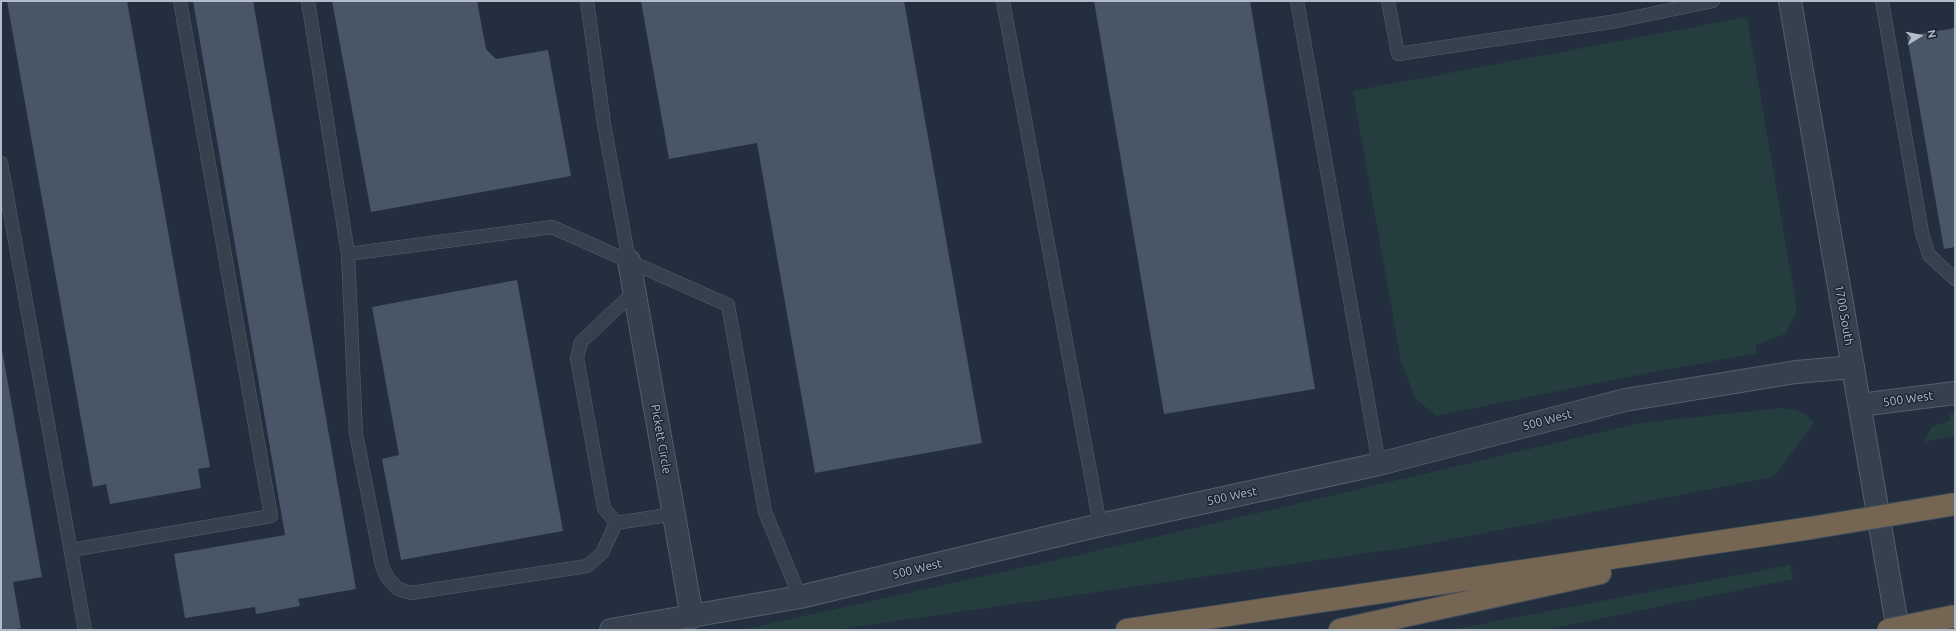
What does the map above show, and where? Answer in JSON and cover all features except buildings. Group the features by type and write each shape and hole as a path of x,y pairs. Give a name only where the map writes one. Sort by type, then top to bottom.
{"highway":[{"path":"1127,630 1811,528 1955,504"},
{"path":"1340,630 1811,528"},
{"path":"1888,630 1955,616"}],"street":[{"name":"1700 South","path":"1790,1 1898,630"},
{"name":"Pickett Circle","path":"628,261 692,617"},
{"name":"500 West","path":"611,630 800,597 1100,525 1378,464 1626,400 1796,372 1853,367"},
{"name":"500 West","path":"1860,406 1955,393"}],"lane":[{"path":"71,550 270,516 180,1"},
{"path":"308,1 348,254 356,434 382,566 387,577 398,589 411,593 587,566 602,553 616,523"},
{"path":"587,1 604,124 628,261"},
{"path":"1003,1 1100,525"},
{"path":"1297,1 1378,464"},
{"path":"1388,1 1398,54 1617,21 1713,1"},
{"path":"1882,1 1922,233 1929,255 1955,279"},
{"path":"1,163 85,630"},
{"path":"348,254 552,227 728,305 765,512 800,597"},
{"path":"616,523 604,508 577,358 581,342 634,292"},
{"path":"616,523 674,514"}],"green space":[{"path":"1747,17 1796,304 1796,314 1785,334 1756,345 1757,353 1622,378 1436,416 1415,398 1401,361 1353,91"},
{"path":"1782,408 1797,410 1806,415 1814,423 1773,477 1417,546 833,630 741,630 1079,555 1640,423"},
{"path":"1955,413 1955,436 1924,442 1932,427 1951,420 1949,414"},
{"path":"1790,565 1793,579 1545,630 1450,630"}]}
